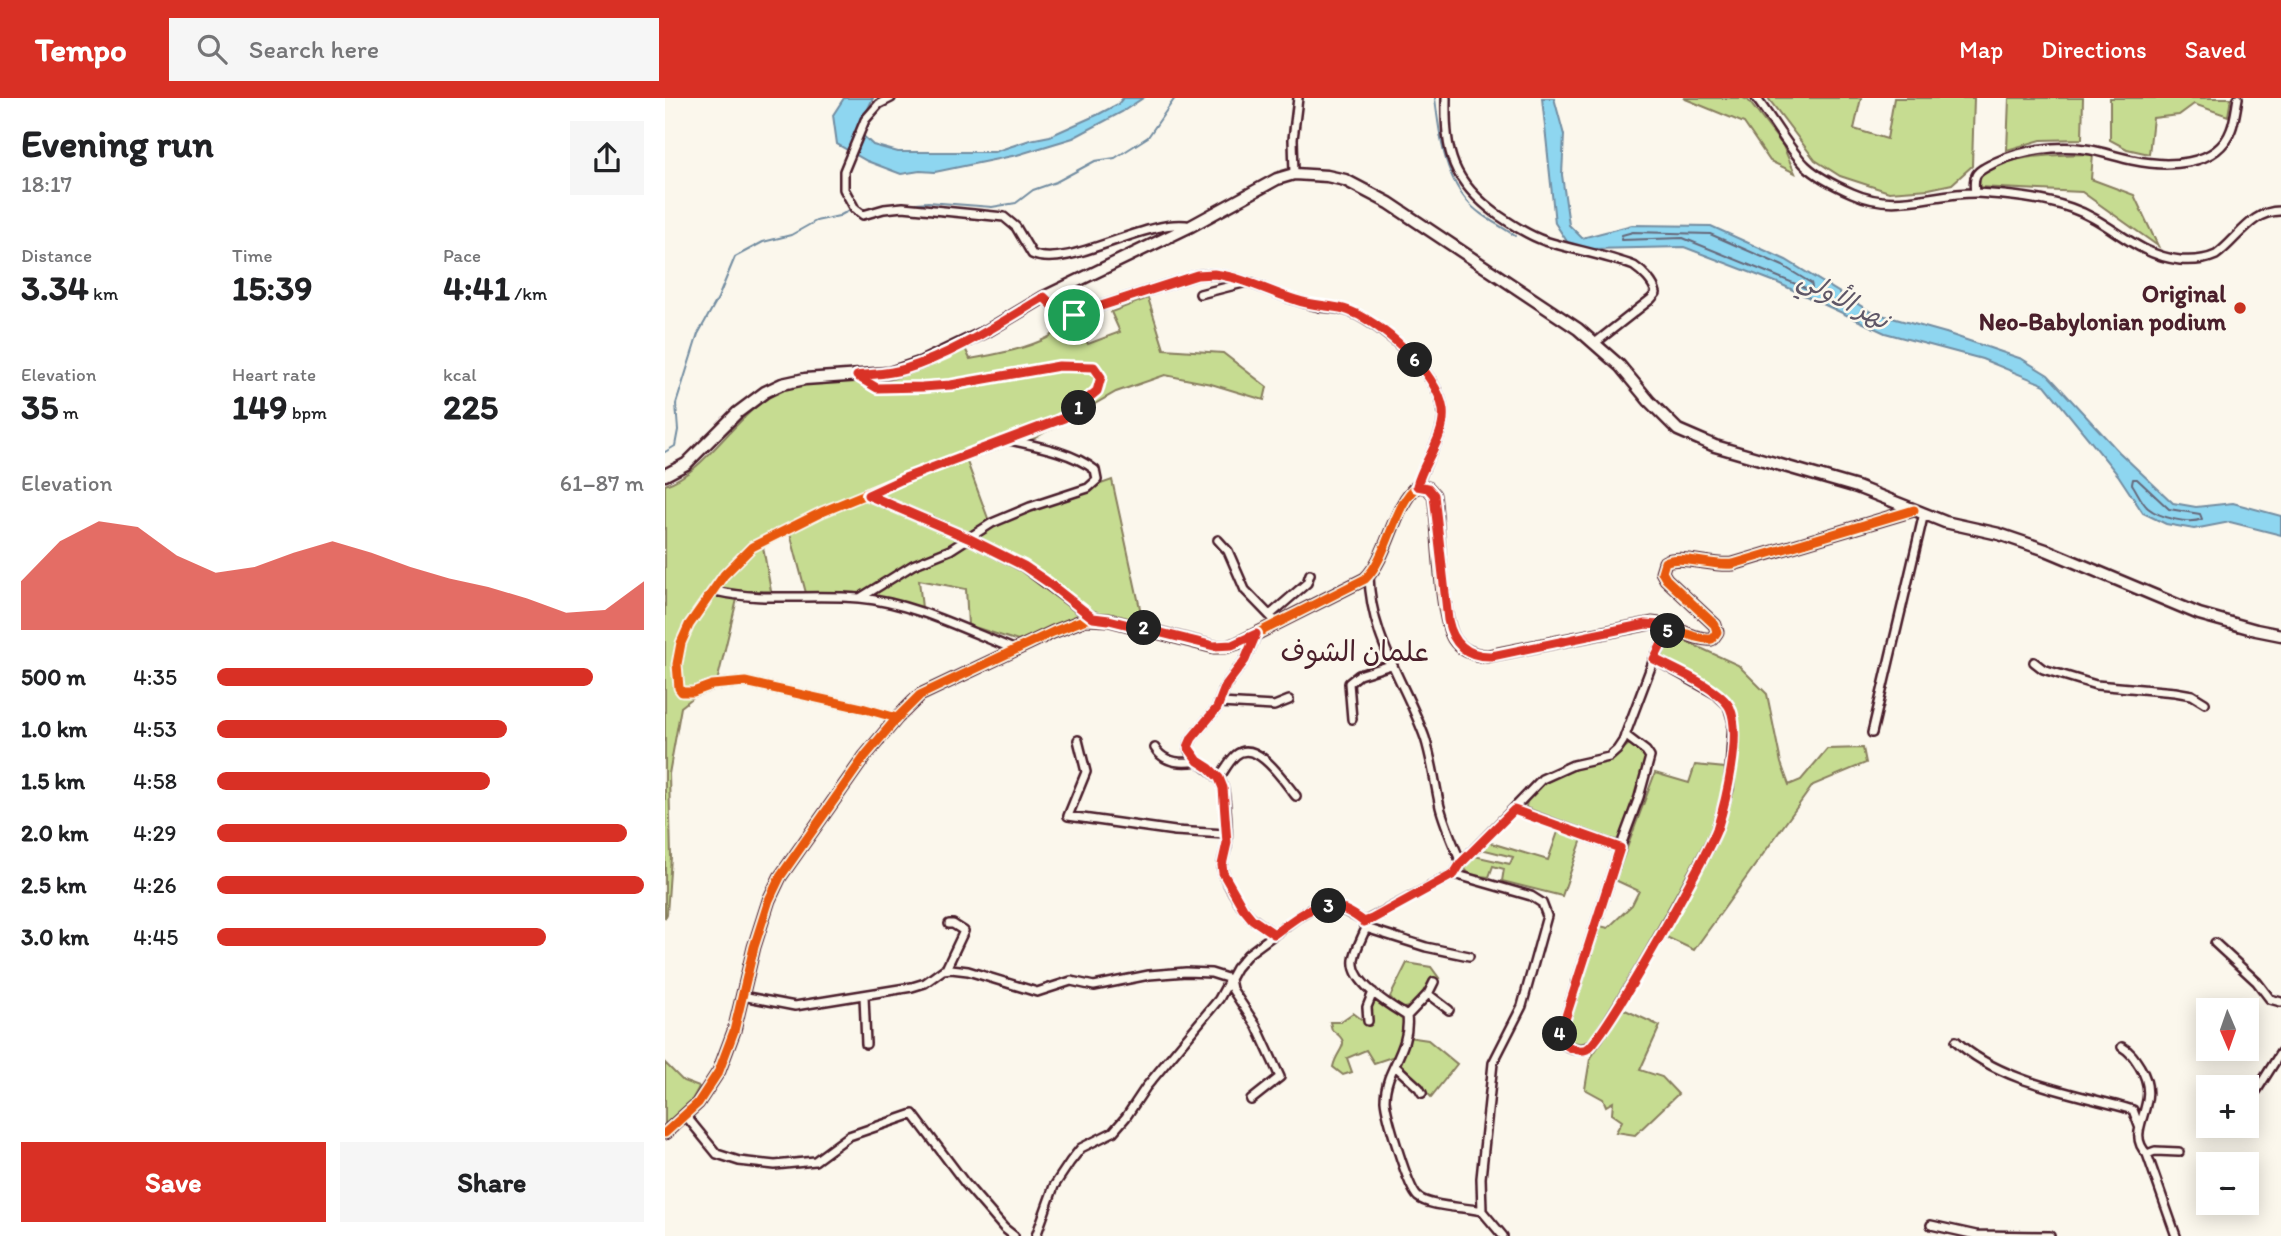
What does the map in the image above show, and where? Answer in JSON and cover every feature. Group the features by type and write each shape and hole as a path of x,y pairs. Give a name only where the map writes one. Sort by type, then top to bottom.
{"street":[{"path":"891,98 879,104 865,120 843,175 844,188 855,209 863,215 903,207 1004,217 1016,227 1030,251 1038,256 1077,252 1171,224 1191,226"},
{"path":"1294,174 1293,139 1298,98"},
{"path":"1446,98 1448,136 1454,164 1461,179 1476,197 1537,238 1637,267 1655,289 1656,293 1651,299 1595,343"},
{"path":"1756,98 1804,165 1855,195 1892,202 1975,193 2055,203 2096,220 2134,246 2161,257 2185,260 2208,259 2216,255 2258,216 2270,211 2281,211"},
{"path":"1975,193 1974,177 1978,172 2000,160 2031,151 2086,149 2135,161 2163,164 2185,163 2206,157 2224,144 2231,131 2238,98"},
{"path":"665,475 686,464 737,413 765,392 782,384 805,379 889,373 922,362 987,331 1044,297 1191,226 1277,179 1294,174 1328,176 1345,180 1389,204 1553,312 1595,343 1620,366 1678,430 1715,446 1857,487 1945,522 1999,534 2046,550 2199,614 2256,631 2281,635"},
{"path":"665,1133 686,1116 705,1095 719,1071 734,1031 762,921 780,877 865,755 920,695 1066,626 1093,618 1214,646 1232,645 1352,587 1369,575 1409,495 1417,486 1439,434 1443,416 1440,400 1421,366 1398,342 1351,312 1307,304 1220,275 1203,274 1067,317 1044,297"},
{"path":"1200,294 1245,283"},
{"path":"857,376 877,388 951,385 1059,366 1090,366 1098,369 1101,377 1099,387 1075,410 1052,424 822,512 752,547 724,575 689,625 681,643 677,664 679,688 682,692 693,692 712,685 745,682 897,718"},
{"path":"860,598 913,565 950,550 1009,514 1089,488 1097,480 1094,470 1083,463 1046,448 1009,440"},
{"path":"1417,486 1428,488 1434,495 1448,623 1454,639 1466,651 1492,656 1646,624 1671,626 1704,640 1712,639 1717,632 1713,622 1663,575 1663,564 1668,560 1679,559 1712,565 1733,564 1919,512"},
{"path":"868,495 968,538 1036,574 1093,618"},
{"path":"1872,733 1919,512"},
{"path":"1218,540 1228,551 1245,590 1278,624"},
{"path":"1270,615 1307,583 1310,574"},
{"path":"1369,575 1373,611 1391,665 1425,738 1441,808 1461,863"},
{"path":"715,591 745,595 860,598 942,619 1016,650"},
{"path":"1482,1211 1425,1201 1415,1194 1396,1144 1385,1101 1389,1080 1409,1026 1407,1017 1373,992 1357,974 1353,962 1365,925 1454,874 1461,863 1537,784 1549,775 1573,765 1614,754 1625,735 1654,659 1671,626"},
{"path":"1256,634 1245,660 1226,685 1220,703 1189,743 1189,751 1219,778 1225,795 1227,843 1222,865 1228,883 1247,913 1274,934"},
{"path":"1625,735 1650,757 1559,1038 1563,1044 1578,1051 1590,1048 1598,1038 1651,951 1712,840 1729,788 1733,722 1728,705 1716,694 1654,659"},
{"path":"2034,662 2043,669 2096,685 2175,692 2192,695 2206,703"},
{"path":"1352,719 1349,683 1359,675 1391,665"},
{"path":"1220,703 1274,706 1290,700"},
{"path":"1078,740 1086,772 1068,816 1175,831 1226,834"},
{"path":"1155,748 1166,759 1178,762 1198,761"},
{"path":"1219,778 1235,756 1248,752 1262,756 1296,796"},
{"path":"1514,810 1620,848"},
{"path":"1454,874 1531,896 1542,903 1547,916 1522,1006 1493,1063 1481,1178 1482,1211 1503,1236"},
{"path":"1036,1236 1054,1186 1081,1148 1105,1137 1120,1125 1146,1087 1220,999 1243,958 1306,911 1322,905 1345,911 1365,925 1426,947 1469,956"},
{"path":"742,996 795,1006 917,986 946,969 964,931 949,924"},
{"path":"2215,943 2257,982 2270,999 2281,1002"},
{"path":"946,969 968,971 1037,992 1071,982 1094,986 1149,975 1186,972 1211,973 1230,979"},
{"path":"1230,979 1233,992 1257,1027 1280,1077 1251,1100"},
{"path":"1407,1017 1428,994 1434,982"},
{"path":"1368,1021 1367,1007 1373,992"},
{"path":"1428,994 1449,1010"},
{"path":"864,996 866,1044"},
{"path":"1956,1041 1998,1069 2078,1096 2133,1110 2139,1126 2139,1139 2147,1154 2176,1236"},
{"path":"2122,1047 2130,1051 2148,1079 2148,1105 2139,1126"},
{"path":"2259,1087 2281,1052"},
{"path":"1395,1066 1422,1093"},
{"path":"686,1116 717,1154 739,1161 775,1165 815,1161 849,1136 913,1114 1003,1233 1014,1236"},
{"path":"2147,1154 2155,1151 2179,1152"},
{"path":"1931,1225 1976,1235 2049,1236"}],"green space":[{"path":"1683,98 1748,100 1783,146 1795,173 1770,161 1744,123"},
{"path":"1768,98 1861,98 1854,129 1887,139 1894,98 1974,98 1972,166 1952,184 1929,189 1889,192 1840,176 1815,160"},
{"path":"2009,98 2083,98 2082,139 2041,140 2007,150"},
{"path":"2110,98 2231,98 2228,116 2194,104 2179,115 2153,118 2149,154 2127,149 2110,140"},
{"path":"2093,154 2091,179 2134,195 2158,246 2082,192 1978,187 1978,180 1986,171 2014,160"},
{"path":"1148,298 1164,349 1223,353 1267,387 1264,400 1211,384 1165,375 1116,392 1035,438 1002,437 963,451 989,521 961,539 1020,569 1080,613 1079,617 1018,641 968,625 966,589 919,580 922,608 840,593 806,593 790,533 763,547 771,591 739,591 718,678 681,707 669,774 671,857 665,918 665,485 696,467 751,411 784,389 807,383 891,377 965,348 970,359 1009,351 1029,346 1076,322 1088,344 1120,332 1111,312"},
{"path":"1112,480 1143,622 1108,616 1083,607 1037,570 981,540 980,535 1011,516"},
{"path":"1672,638 1683,640 1738,665 1767,694 1781,763 1789,785 1801,780 1827,749 1863,748 1866,763 1813,785 1694,950 1664,936 1719,835 1733,788 1737,717 1731,702 1718,689 1662,657"},
{"path":"1631,744 1647,755 1648,761 1618,840 1595,837 1526,810 1530,796 1543,784 1578,768 1611,761"},
{"path":"1695,765 1725,768 1724,788 1714,825 1597,1034 1581,1043 1565,1039 1565,1026 1600,926 1608,928 1632,905 1639,891 1615,880 1655,773 1689,783"},
{"path":"1559,829 1582,839 1562,896 1502,881 1504,869 1493,866 1489,877 1470,875 1464,868 1464,861 1470,855 1510,864 1513,857 1477,848 1484,841 1548,860"},
{"path":"1407,963 1431,967 1439,978 1429,984 1415,1002 1404,1008 1390,997"},
{"path":"1377,999 1404,1021 1395,1056 1374,1063 1366,1050 1347,1058 1352,1072 1343,1075 1333,1067 1343,1043 1339,1035 1332,1030 1330,1022 1340,1022 1353,1013 1364,1021 1370,1018 1372,1001"},
{"path":"1623,1009 1660,1026 1640,1070 1662,1077 1678,1094 1635,1135 1616,1132 1622,1121 1612,1114 1613,1102 1606,1106 1603,1099 1585,1089 1590,1059"},
{"path":"1408,1037 1428,1040 1457,1064 1431,1097 1399,1062"},
{"path":"665,1063 683,1081 699,1087 687,1109 665,1127"}],"water":[{"path":"844,98 873,98 858,131 873,145 898,152 994,152 1050,136 1099,114 1118,104 1123,98 1143,98 1073,138 1017,155 935,172 901,174 867,161 837,144 833,115"},
{"name":"نهر الأولي","path":"1542,98 1554,98 1564,135 1562,175 1569,225 1582,238 1632,225 1711,226 1786,260 1871,312 1946,333 2022,359 2048,375 2119,452 2173,503 2196,507 2233,503 2281,516 2281,535 2230,522 2194,529 2166,524 2143,513 2118,475 2045,385 1982,359 1885,333 1778,283 1684,247 1591,249 1570,246 1555,223"}],"waterway":[{"path":"905,204 928,202 992,207 1016,203 1033,190 1056,182 1095,161 1115,158 1148,137 1175,98"},
{"path":"1435,98 1444,152 1459,190 1477,211 1515,236"},
{"path":"860,209 866,211 882,206"},
{"path":"665,452 675,446 678,430 676,404 698,334 718,298 735,257 763,242 791,235 816,221 839,216 850,210"}],"cycle path":[{"path":"857,376 877,388 951,385 1059,366 1094,367 1101,377 1099,387 1086,402 1052,424 822,512 752,547 724,575 689,625 681,643 677,664 679,688 682,692 693,692 712,685 745,682 897,718"},
{"path":"665,1133 698,1103 719,1071 734,1031 754,947 769,900 780,877 865,756 920,695 1086,619 1109,620 1214,647 1238,643 1365,579 1380,558 1403,504 1418,486 1428,488 1434,495 1449,628 1454,639 1464,649 1487,656 1652,623 1712,639 1717,632 1715,625 1666,579 1662,572 1665,562 1680,559 1733,564 1914,510"}],"place":[{"name":"Original Neo-Babylonian podium","path":"2240,308"}],"district":[{"name":"علمان الشوف","path":"1355,651"}],"route":[{"path":"1214,274 1307,304 1342,309 1375,326 1398,342 1421,366 1442,405 1441,428 1417,486 1428,488 1434,495 1446,609 1452,635 1459,645 1471,653 1492,656 1646,624 1664,624 1671,626 1654,659 1726,702 1733,722 1733,747 1729,788 1716,831 1651,951 1610,1021 1590,1048 1578,1051 1563,1044 1559,1038 1620,848 1514,810 1475,847 1454,874 1372,919 1364,922 1345,911 1322,905 1306,911 1274,934 1252,919 1223,873 1227,843 1225,795 1219,778 1198,761 1188,747 1192,738 1217,708 1226,685 1245,660 1256,634 1221,647 1093,618 1024,566 968,538 868,495 905,478 1064,418 1097,391 1101,377 1098,369 1079,365 1039,369 951,385 877,388 857,376 906,369 987,331 1044,297 1062,315 1074,315 1197,275 1214,274"}]}
